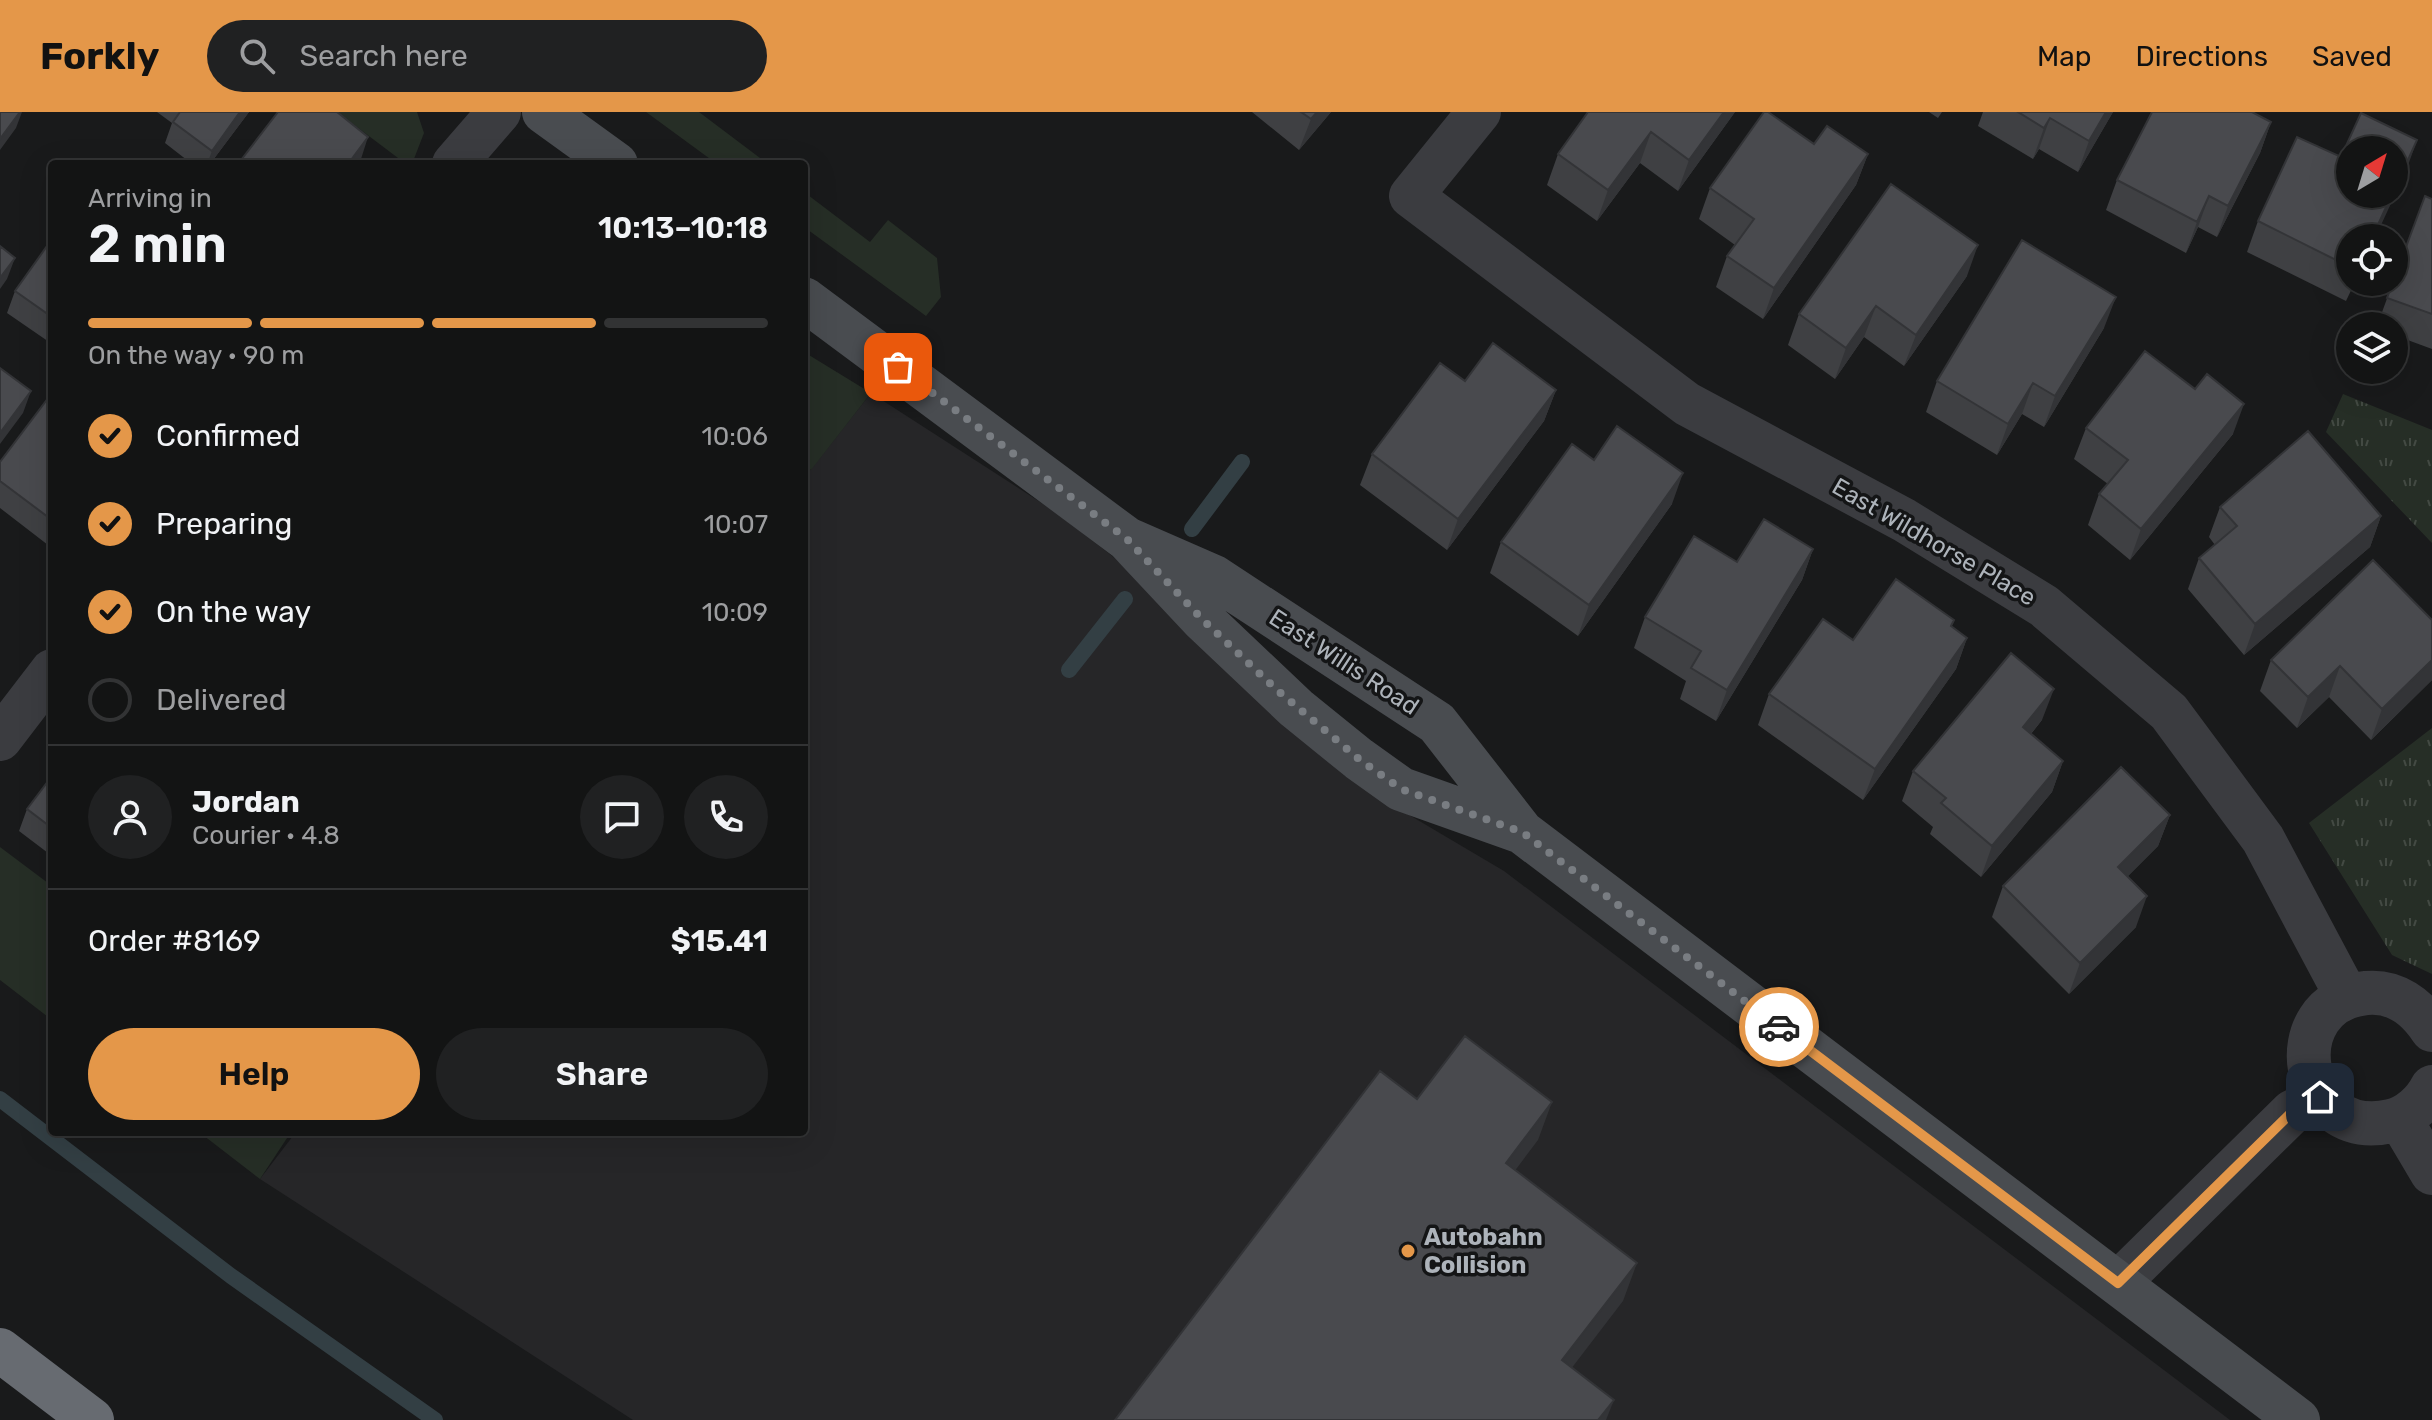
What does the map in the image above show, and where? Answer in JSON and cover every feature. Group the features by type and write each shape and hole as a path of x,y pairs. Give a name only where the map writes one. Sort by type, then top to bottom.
{"highway":[{"path":"0,1350 92,1420"}],"street":[{"path":"457,160 499,112"},
{"path":"544,112 610,160"},
{"name":"East Wildhorse Place","path":"1479,112 1411,196 1687,404 1904,520 2044,606 2169,712 2263,839 2347,997"},
{"name":"East Willis Road","path":"808,302 1127,539 1202,619 1296,708 1359,759 1401,789 1522,832"},
{"name":"East Willis Road","path":"1127,539 1214,577 1437,723 1522,832 2298,1420"},
{"path":"0,739 48,676"},
{"path":"2432,1030 2423,1015 2406,1001 2387,994 2367,993 2347,997 2330,1008 2309,1041 2307,1060 2320,1097 2336,1113 2356,1122 2378,1124 2400,1119 2417,1108 2432,1087"},
{"path":"2118,1283 2292,1112 2320,1097"},
{"path":"2400,1119 2432,1173"}],"shaded area":[{"path":"871,393 1054,511 1111,555 1394,806 1504,871 2230,1420 633,1420 260,1179 293,1136 808,1136 808,473"}],"green space":[{"path":"337,112 417,112 424,133 414,160 401,160"},
{"path":"646,112 699,112 763,160 712,160"},
{"path":"808,195 870,242 888,220 937,258 941,297 926,316 808,230"},
{"path":"808,354 871,393 811,470 808,467"},
{"path":"2343,394 2432,430 2432,543 2326,432"},
{"path":"2432,728 2432,974 2392,955 2309,823"},
{"path":"0,847 48,883 48,1017 0,980"},
{"path":"204,1136 288,1136 260,1179"}],"building":[{"path":"0,112 20,112 0,139"},
{"path":"180,112 240,112 212,151 173,122"},
{"path":"278,112 337,112 368,137 351,160 241,160"},
{"path":"1301,112 1317,112 1311,119"},
{"path":"1588,112 1724,112 1689,160 1651,132 1608,190 1558,154"},
{"path":"1764,112 1814,144 1827,126 1868,154 1774,288 1727,256 1754,219 1710,188"},
{"path":"2018,112 2106,112 2089,141 2050,118 2044,128"},
{"path":"2152,112 2252,112 2271,122 2228,206 2209,196 2197,222 2117,180"},
{"path":"2361,113 2417,140 2408,160 2408,136 2351,136"},
{"path":"2297,137 2336,155 2336,208 2386,208 2378,224 2336,224 2336,260 2258,221"},
{"path":"1891,184 1978,245 1916,335 1876,306 1846,348 1799,314"},
{"path":"2425,196 2432,199 2432,314 2387,298 2408,296 2408,242"},
{"path":"2022,240 2116,297 2055,396 2033,383 2008,424 1937,381"},
{"path":"48,245 48,314 15,291"},
{"path":"0,246 15,258 0,278"},
{"path":"1493,343 1556,390 1458,519 1372,454 1440,363 1465,381"},
{"path":"2145,351 2195,389 2207,374 2244,404 2141,529 2099,494 2128,460 2086,428"},
{"path":"0,368 31,391 0,433"},
{"path":"48,398 48,517 0,481 0,462"},
{"path":"1617,426 1683,473 1589,605 1501,542 1572,444 1594,460"},
{"path":"2308,431 2381,516 2255,624 2199,558 2237,526 2220,507"},
{"path":"1764,519 1813,549 1727,690 1691,668 1701,651 1645,617 1694,536 1737,562"},
{"path":"2373,560 2432,620 2432,660 2382,709 2340,666 2308,697 2271,660"},
{"path":"1896,579 1954,620 1951,626 1967,638 1875,769 1769,694 1823,619 1853,640"},
{"path":"2011,653 2054,689 2023,727 2063,761 1992,846 1941,803 1946,798 1913,771"},
{"path":"2121,767 2170,815 2118,867 2147,896 2080,963 2003,886"},
{"path":"48,781 48,825 27,809"},
{"name":"Autobahn Collision","path":"1465,1036 1552,1102 1506,1163 1637,1263 1562,1360 1614,1400 1598,1420 1115,1420 1380,1071 1417,1099"}],"waterway":[{"path":"1192,529 1242,462"},
{"path":"1069,670 1125,599"},
{"path":"0,1099 48,1136"},
{"path":"48,1136 231,1276 435,1420"}],"way so far":[{"path":"898,367 1127,539 1202,619 1296,708 1359,759 1401,789 1522,832 1779,1027"}],"place":[{"name":"Autobahn Collision","path":"1408,1251"}],"route":[{"path":"1779,1027 2118,1283 2292,1112 2320,1097"}]}
